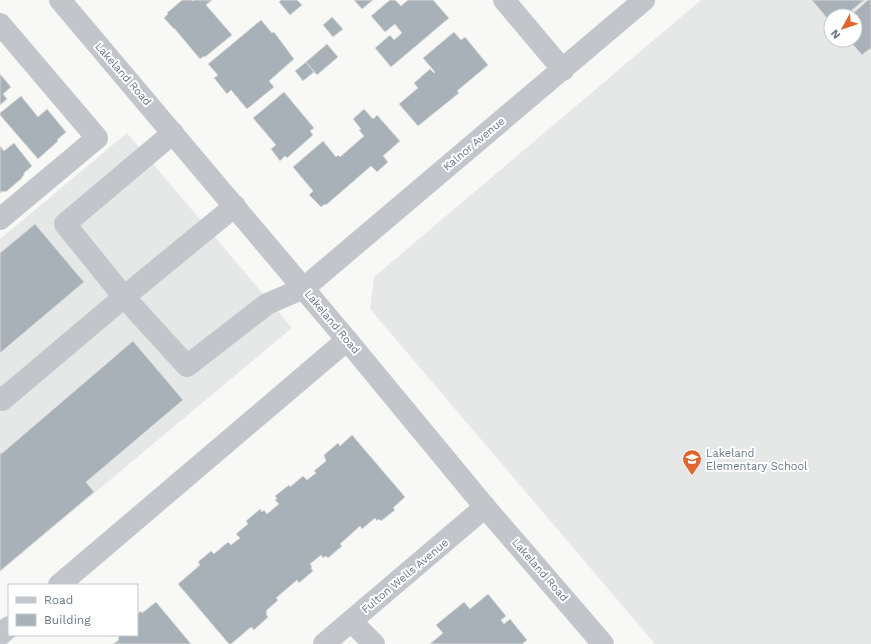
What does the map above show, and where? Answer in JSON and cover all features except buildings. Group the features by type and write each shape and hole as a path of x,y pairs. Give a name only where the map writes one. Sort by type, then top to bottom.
{"street":[{"name":"Lakeland Road","path":"60,0 236,206 485,507 603,644"},
{"path":"504,0 563,70"},
{"name":"Kalnor Avenue","path":"124,297 187,366 267,304 304,288 644,0"},
{"path":"0,24 97,138 0,219"},
{"path":"124,297 65,224 173,133"},
{"path":"0,397 2,400 124,297 236,206"},
{"path":"60,584 347,340"},
{"name":"Fulton Wells Avenue","path":"324,644 485,507"},
{"path":"352,621 374,644"},
{"path":"0,635 8,628"}],"shaded area":[{"name":"Lakeland Elementary School","path":"701,0 871,0 871,644 655,644 370,309 374,277"},
{"path":"127,133 292,328 0,572 0,239"}],"place":[{"name":"Lakeland Elementary School","path":"692,476"}]}
